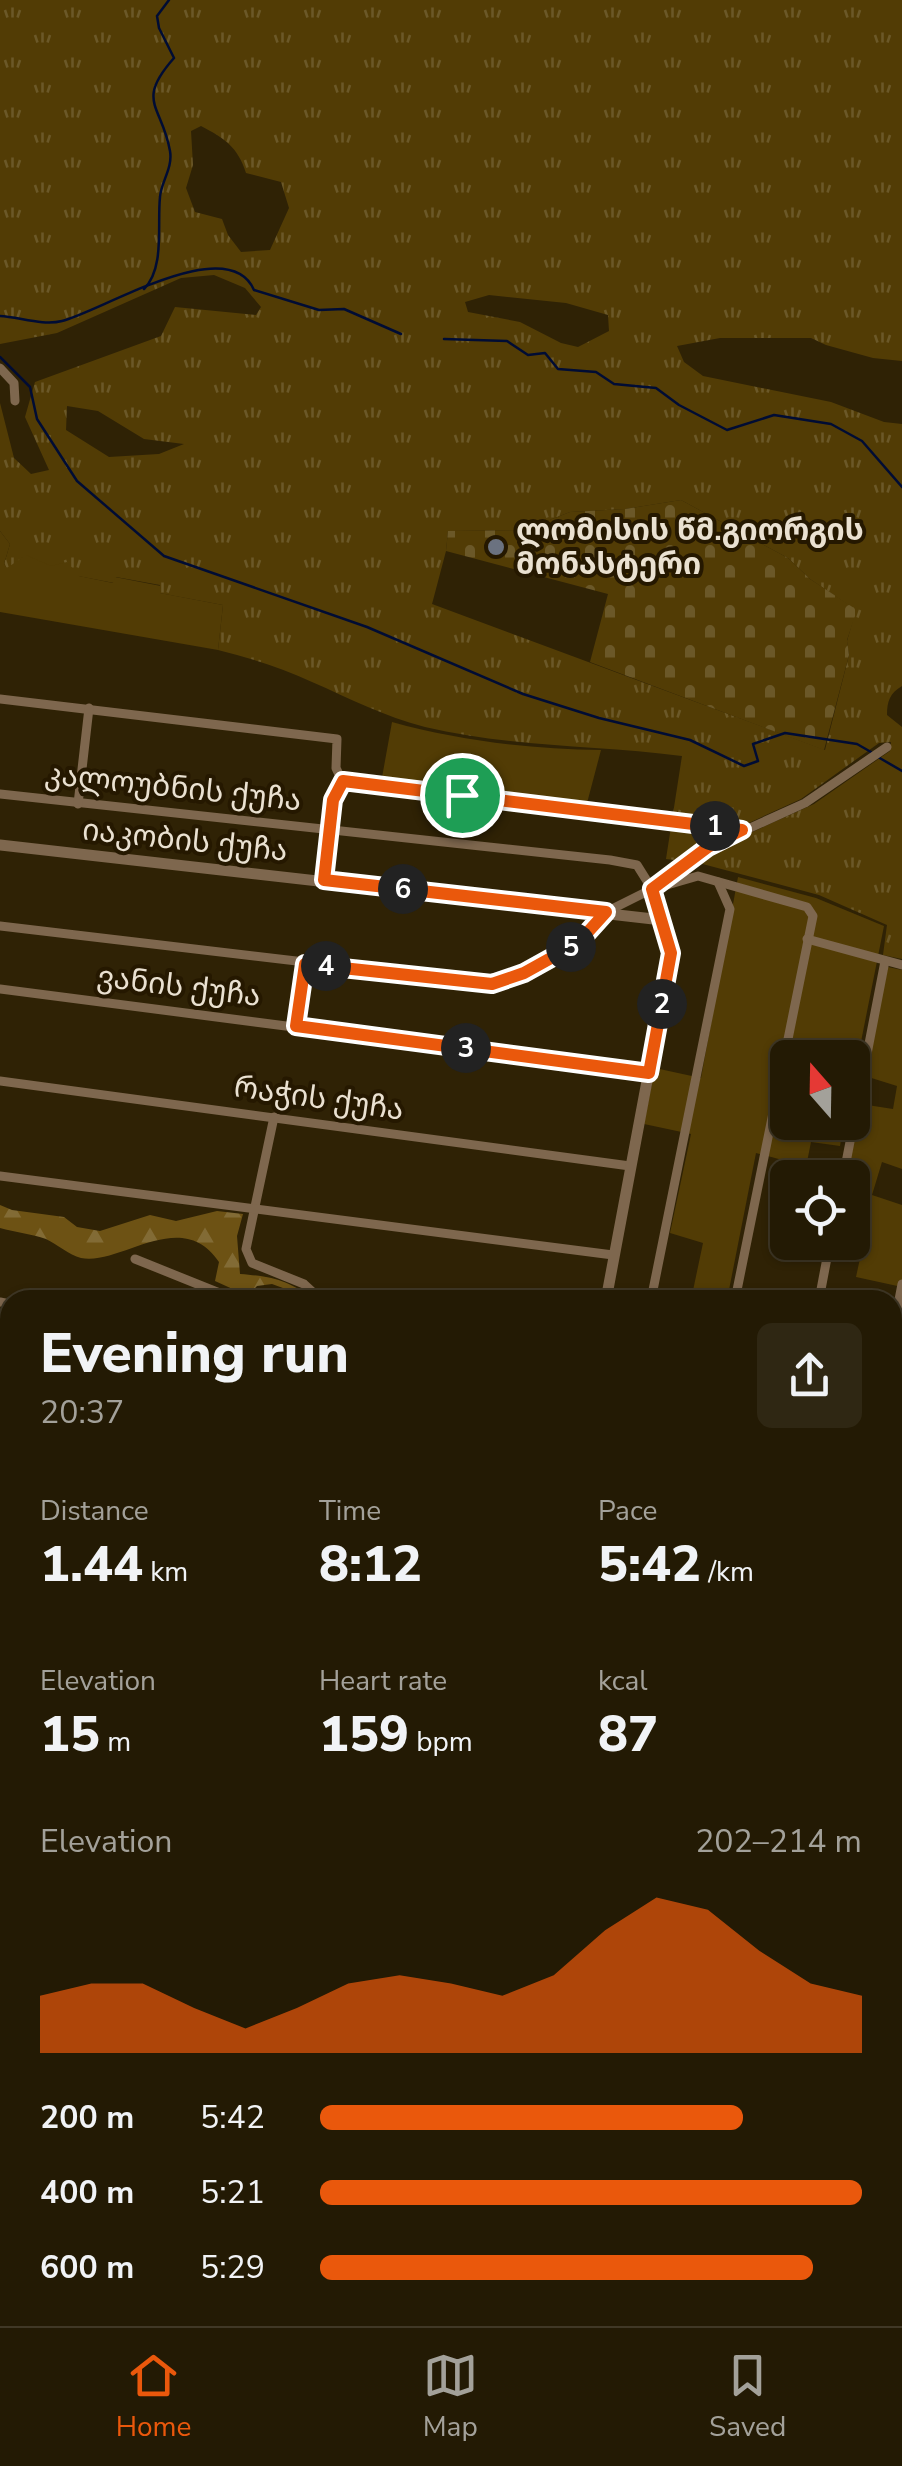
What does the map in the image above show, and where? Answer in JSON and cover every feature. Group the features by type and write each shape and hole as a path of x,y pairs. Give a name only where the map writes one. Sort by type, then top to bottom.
{"street":[{"path":"2,372 14,383 15,401"},
{"path":"0,699 337,739 336,768 343,781"},
{"path":"78,804 89,708"},
{"path":"0,926 492,984 524,973 578,943 606,912 652,889 708,847 804,803 888,747"},
{"path":"324,880 333,800 343,781"},
{"path":"343,781 742,830"},
{"name":"კალოუბნის ქუჩა","path":"0,794 329,827 638,865 652,889"},
{"name":"იაკობის ქუჩა","path":"0,845 662,920"},
{"path":"652,889 698,876 807,907 813,916 737,1290"},
{"path":"654,1290 730,909 718,882"},
{"path":"608,1290 671,953 652,889"},
{"path":"808,939 902,965"},
{"path":"846,1160 885,961"},
{"path":"296,1026 305,964"},
{"name":"ვანის ქუჩა","path":"0,989 649,1073"},
{"name":"რაჭის ქუჩა","path":"0,1082 630,1166"},
{"path":"274,1118 246,1249 252,1263 311,1290"},
{"path":"0,1176 613,1255"},
{"path":"135,1258 213,1290"},
{"path":"821,1290 827,1260"}],"green space":[{"path":"0,0 902,0 902,361 873,358 811,338 720,338 677,346 684,362 703,376 831,402 884,422 902,424 902,686 890,698 887,715 902,727 902,959 883,955 887,925 819,895 695,862 814,804 890,751 891,742 879,743 801,799 707,842 683,861 666,859 682,756 521,742 425,727 381,713 278,668 218,650 223,605 159,593 160,585 116,577 114,583 51,566 7,569 4,564 10,544 0,531 0,403 14,458 31,474 49,470 25,417 35,382 161,336 175,307 256,315 261,307 245,288 214,275 181,278 57,333 0,344","holes":["201,126 209,130 234,150 246,173 281,182 289,208 270,250 241,252 222,219 195,212 186,188 193,165 191,131","489,295 566,303 608,315 609,331 578,347 561,343 520,322 468,312 465,302","67,406 98,411 144,439 184,444 159,454 109,457 66,430","681,500 788,558 810,579 856,610 825,750 432,604 448,531 524,530 570,512"]},
{"path":"681,500 788,558 810,579 857,610 824,750 590,662 608,594 446,551 448,531 524,530 570,512"},
{"path":"0,531 10,544 4,564 7,568 26,555 51,566 67,562 79,576 113,583 115,577 161,586 160,593 223,605 218,650 0,612"},
{"path":"392,722 496,743 601,750 586,807 381,783"},
{"path":"738,877 816,898 884,926 861,1040 770,1040 770,1140 841,1140 840,1146 811,1142 807,1160 782,1160 756,1153 729,1290 693,1290 703,1243 670,1233 691,1134 644,1124 655,1068 701,1078"},
{"path":"888,967 902,970 902,1169 882,1162 872,1195 902,1205 902,1287 856,1277 860,1260 870,1260 870,1160 850,1160 854,1140 870,1140 870,1105 893,1109 897,1086 870,1078 870,1052"},
{"path":"0,1205 64,1217 77,1227 100,1231 150,1215 176,1221 217,1211 243,1214 237,1236 240,1274 281,1281 300,1290 272,1284 235,1290 215,1281 219,1262 204,1246 187,1239 169,1238 97,1258 81,1258 46,1239 0,1228"}],"waterway":[{"path":"144,289 158,258 160,197 170,157 153,95 162,73 174,58 157,16 169,0"},
{"path":"0,316 62,321 163,280 192,271 219,269 240,274 254,290 319,310 344,309 401,334"},
{"path":"444,339 507,341 528,355 545,353 558,369 596,372 614,384 656,388 727,430 774,415 831,424 862,441 902,487"},
{"path":"0,357 30,387 37,419 77,481 164,556 367,627 523,694 690,740 744,766 758,761 753,744 785,733 857,744 871,752"},
{"path":"878,757 902,771"}],"place":[{"name":"ლომისის წმ.გიორგის მონასტერი","path":"496,547"}],"route":[{"path":"343,781 462,795 742,830 708,847 652,889 671,953 649,1073 296,1026 305,964 492,984 524,973 578,943 606,912 324,880 333,800 344,786 343,781"}]}
